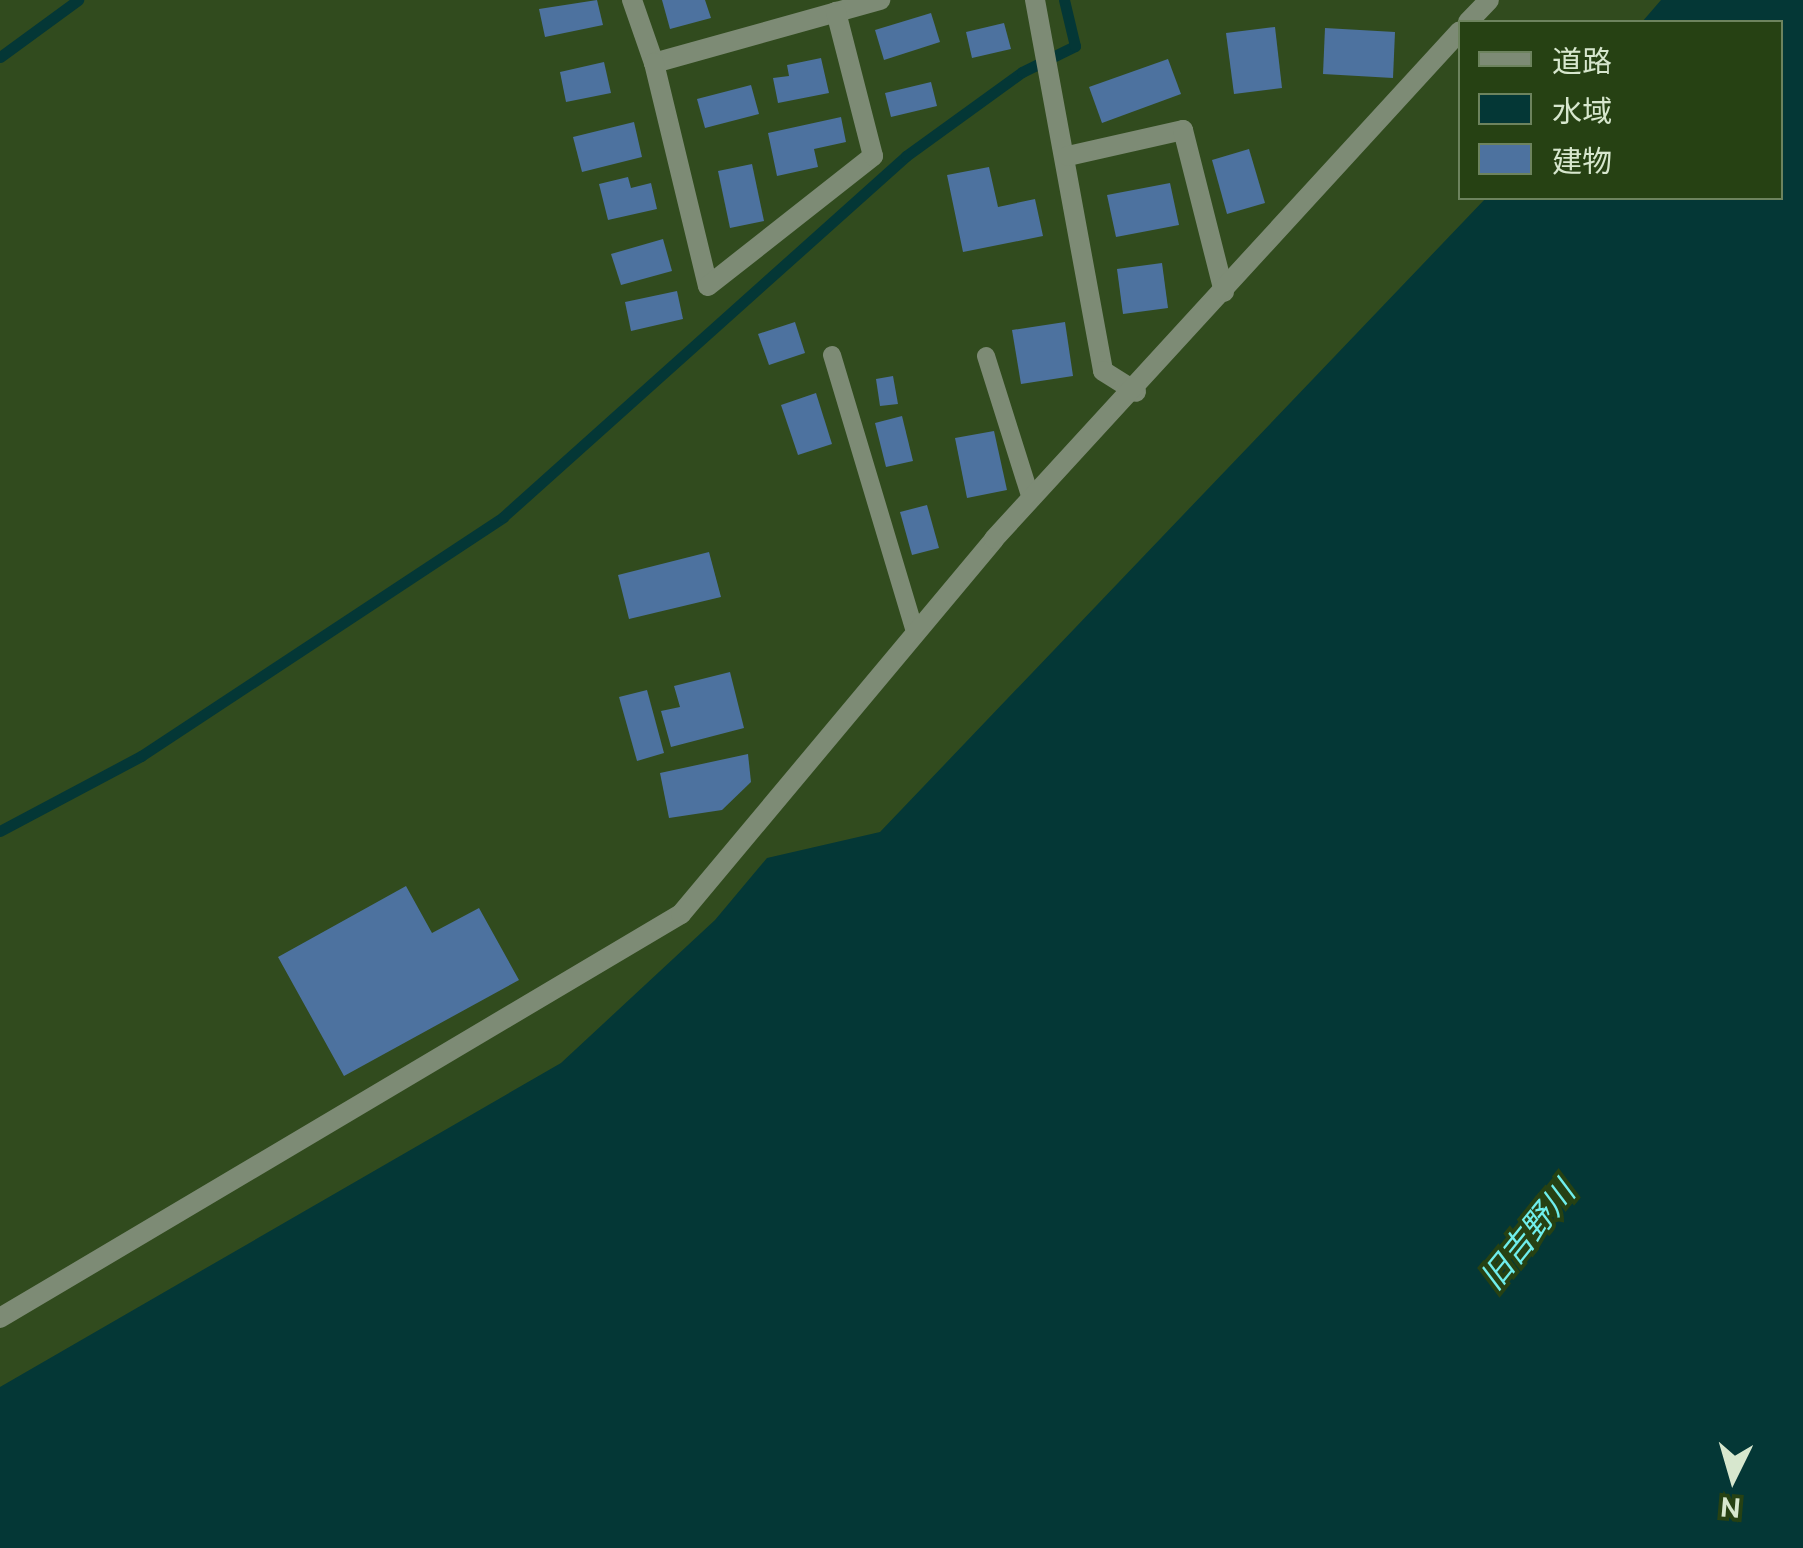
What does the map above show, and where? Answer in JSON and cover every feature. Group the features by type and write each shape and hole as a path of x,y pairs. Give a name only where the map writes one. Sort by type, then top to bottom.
{"street":[{"path":"632,0 654,63 708,286 873,156 836,12"},
{"path":"654,63 880,0"},
{"path":"1035,0 1068,156 1103,371 1136,392"},
{"path":"1470,20 1489,0"},
{"path":"0,1318 681,914 1031,499 1136,392 1458,33"},
{"path":"1068,156 1183,130 1224,292"}],"lane":[{"path":"832,355 915,632"},
{"path":"986,356 1031,499"}],"water":[{"name":"旧吉野川","path":"1661,0 1803,0 1803,1548 0,1548 0,1387 561,1063 715,920 767,858 880,832 1484,200 1783,200 1783,20 1644,20"}],"building":[{"path":"597,0 603,25 545,37 539,9"},
{"path":"662,0 705,0 711,18 670,29"},
{"path":"931,13 940,42 884,60 875,30"},
{"path":"1004,23 1011,49 972,58 966,32"},
{"path":"1275,27 1282,88 1234,94 1226,33"},
{"path":"1325,28 1395,32 1393,78 1323,74"},
{"path":"821,58 829,93 778,103 773,78 789,76 787,65"},
{"path":"1168,59 1181,94 1102,123 1089,87"},
{"path":"604,62 611,93 566,102 560,72"},
{"path":"931,82 937,106 891,117 885,93"},
{"path":"751,85 759,114 705,128 697,99"},
{"path":"841,117 846,142 814,149 818,167 777,176 768,133"},
{"path":"634,122 642,157 582,172 573,137"},
{"path":"1249,149 1265,203 1227,214 1212,160"},
{"path":"752,164 764,221 730,228 718,171"},
{"path":"989,167 998,207 1035,199 1043,236 963,252 947,175"},
{"path":"628,177 631,188 651,183 657,209 608,220 599,184"},
{"path":"1170,183 1179,225 1116,237 1107,195"},
{"path":"663,239 672,271 621,285 611,254"},
{"path":"1162,263 1168,308 1123,314 1117,269"},
{"path":"677,291 683,319 631,331 625,302"},
{"path":"795,322 805,353 769,365 758,334"},
{"path":"1065,322 1073,376 1021,384 1012,330"},
{"path":"893,376 898,404 880,406 876,379"},
{"path":"816,393 832,444 798,455 781,405"},
{"path":"902,416 913,461 886,467 875,423"},
{"path":"994,431 1007,490 967,498 955,438"},
{"path":"927,505 939,548 912,555 900,512"},
{"path":"709,552 721,597 629,619 618,575"},
{"path":"730,672 744,728 671,747 661,711 680,707 674,686"},
{"path":"647,690 664,753 637,761 619,697"},
{"path":"748,754 751,782 722,810 669,818 660,773"},
{"path":"406,886 432,933 479,908 519,980 344,1076 278,957"}],"waterway":[{"path":"0,57 78,0"},
{"path":"0,831 141,756 503,517 906,156 1022,72 1075,46 1064,0"}]}
